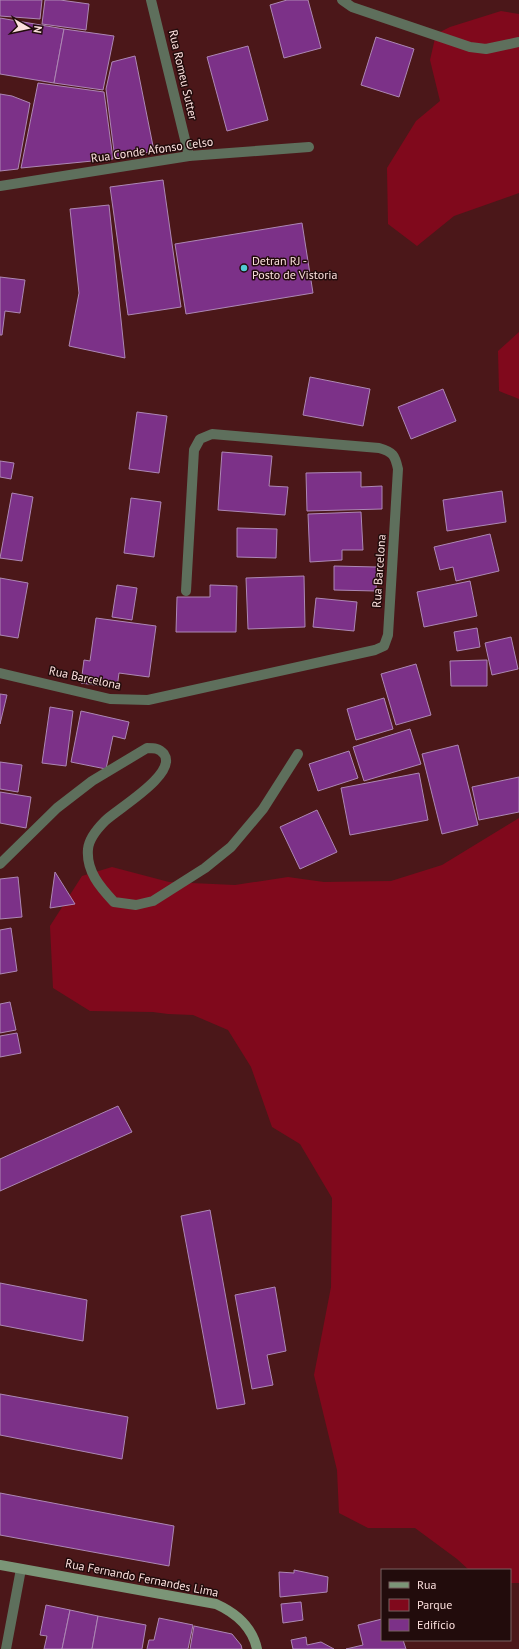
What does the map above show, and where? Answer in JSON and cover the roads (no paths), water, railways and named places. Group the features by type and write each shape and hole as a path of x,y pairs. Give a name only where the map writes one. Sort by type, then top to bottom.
{"main road":[{"name":"Rua Fernando Fernandes Lima","path":"0,1565 216,1604 231,1611 243,1622 255,1641 257,1649"}],"street":[{"name":"Rua Romeu Sutter","path":"151,0 189,156"},
{"path":"342,0 352,7 470,47 486,49 519,42"},
{"name":"Rua Conde Afonso Celso","path":"0,186 189,156 309,147"},
{"name":"Rua Barcelona","path":"0,673 110,699 148,700 375,650 384,646 388,635 398,469 396,458 390,451 378,448 212,434 200,440 194,450 186,591"},
{"path":"0,864 57,808 86,786 148,748 155,748 160,750 165,755 166,766 160,775 141,793 106,820 93,835 88,848 89,861 97,883 114,902 136,905 153,901 205,868 231,847 263,809 298,754"},
{"path":"6,1649 20,1569"}],"place":[{"name":"Detran RJ - Posto de Vistoria","path":"244,268"}]}
